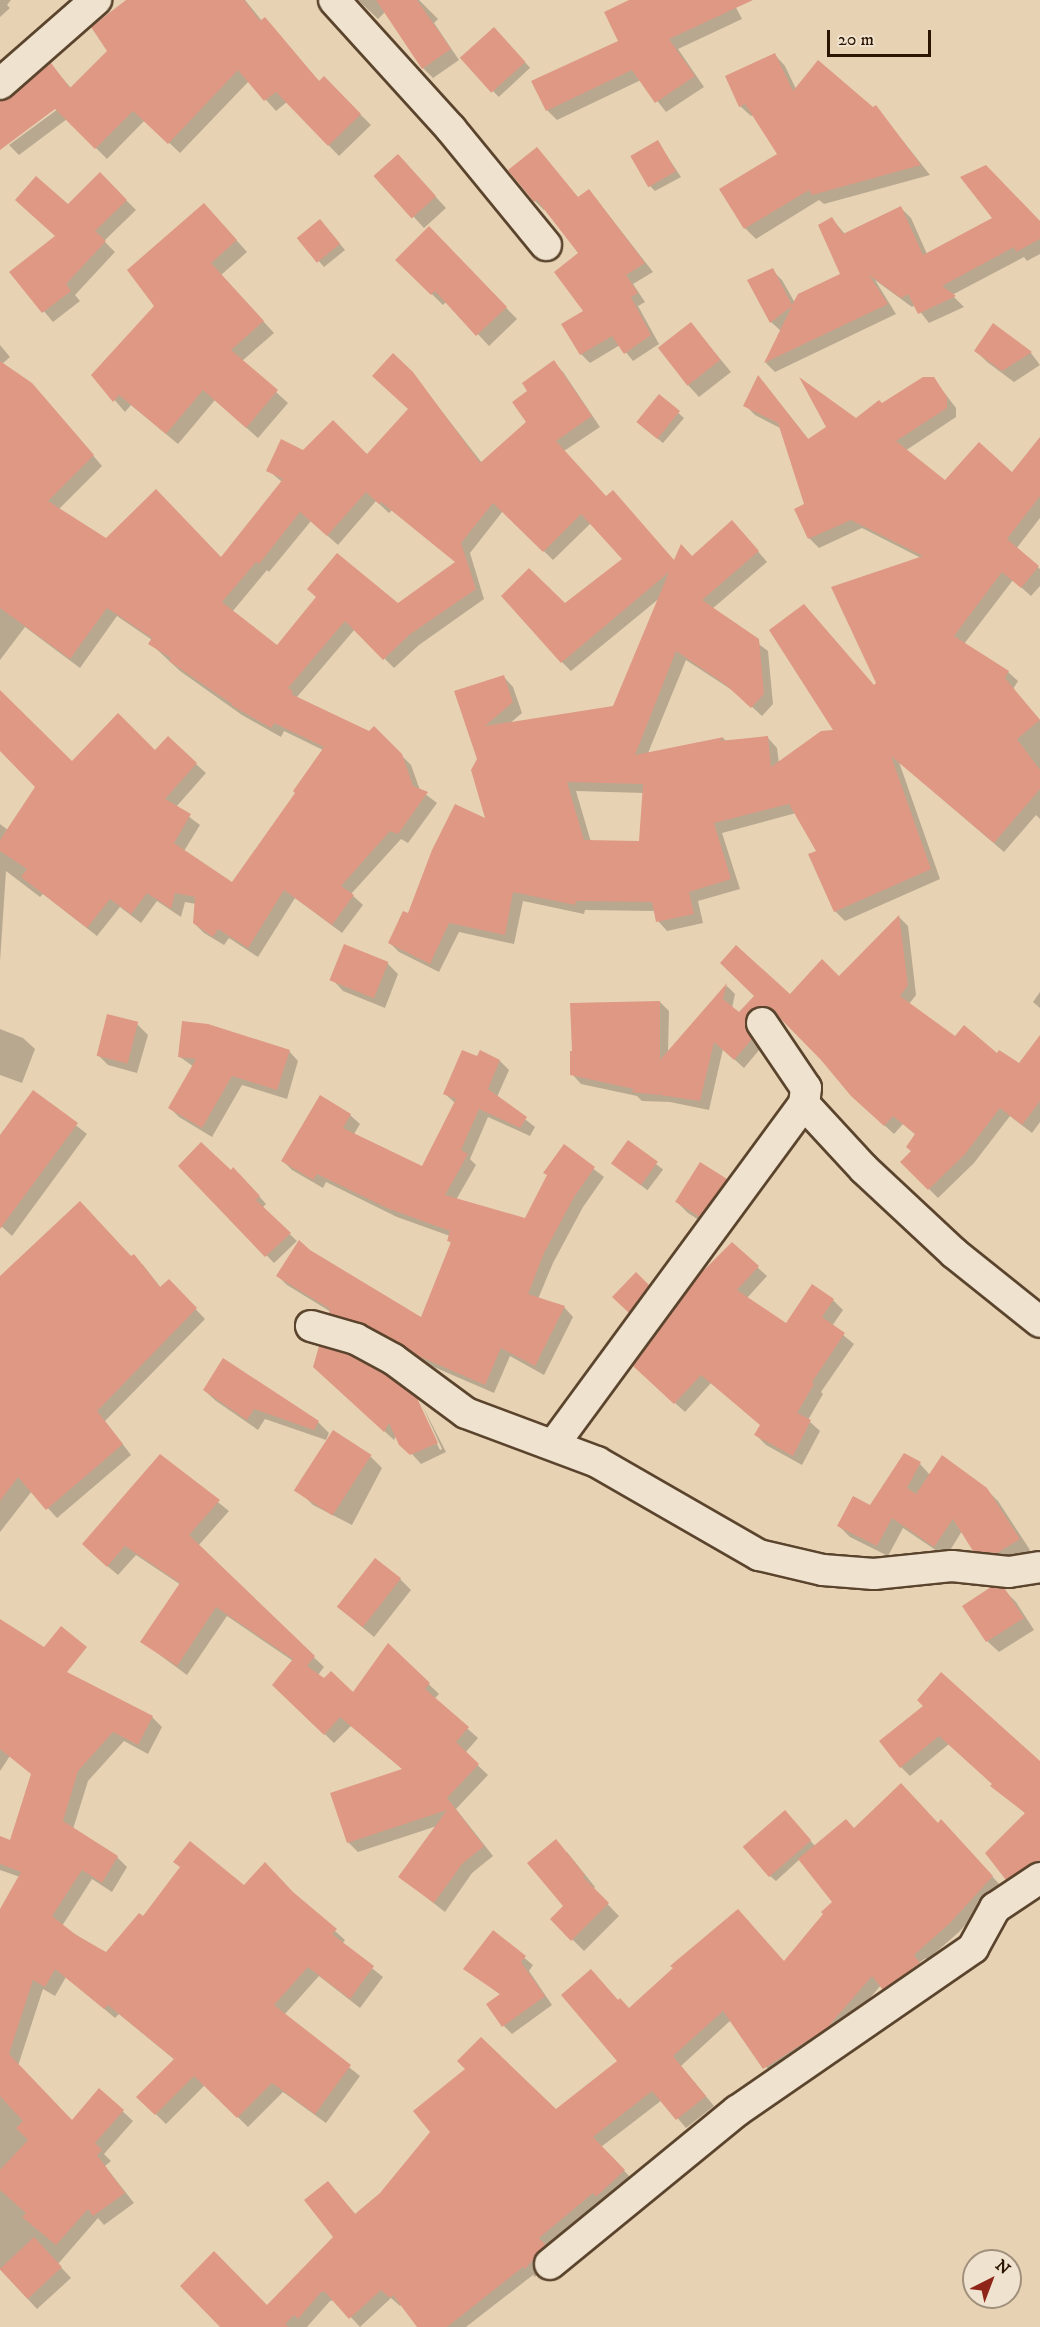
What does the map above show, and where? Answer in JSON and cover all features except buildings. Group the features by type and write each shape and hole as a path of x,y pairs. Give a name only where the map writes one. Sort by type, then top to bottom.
{"street":[{"path":"0,84 96,0"},
{"path":"334,0 451,129 546,245"},
{"path":"554,1444 804,1104 806,1088 762,1023"},
{"path":"804,1104 864,1169 954,1253 1040,1322"},
{"path":"311,1326 356,1339 393,1359 465,1413 554,1444 597,1462 759,1555 823,1569 874,1574 952,1566 1009,1572 1040,1568"},
{"path":"550,2264 737,2111 973,1948 995,1908 1040,1878"}]}
